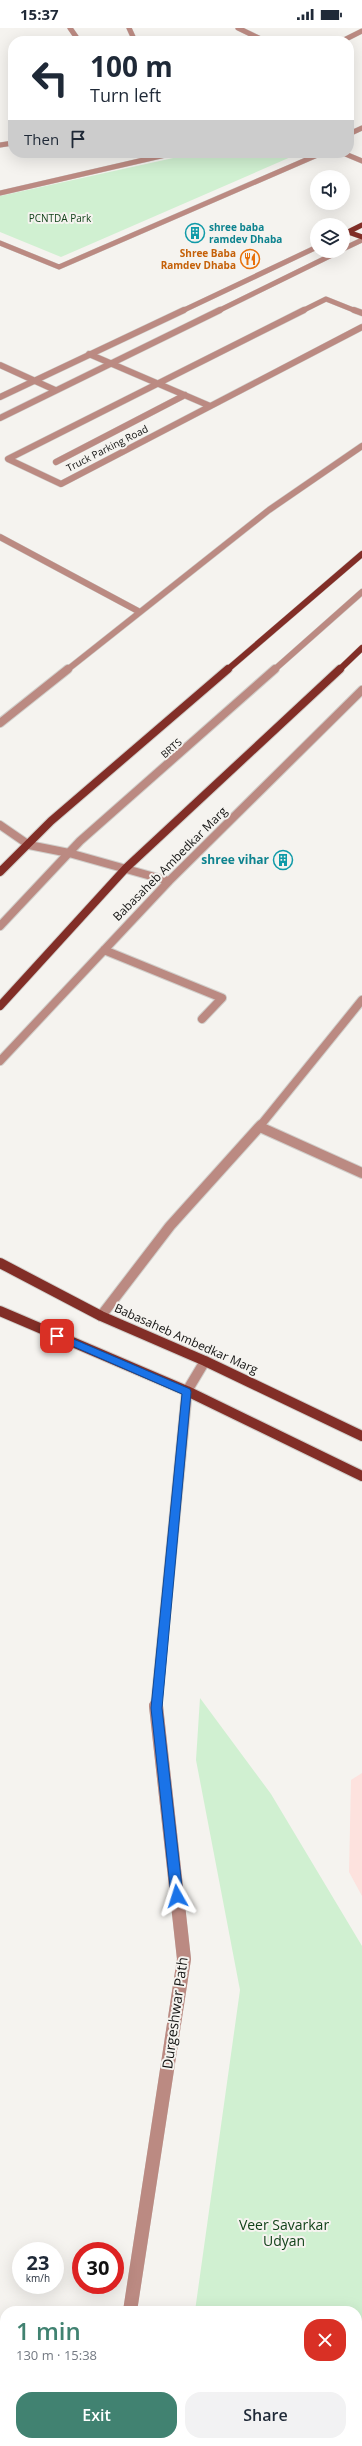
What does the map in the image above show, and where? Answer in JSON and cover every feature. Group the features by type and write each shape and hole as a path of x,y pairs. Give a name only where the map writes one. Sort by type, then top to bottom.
{"main road":[{"path":"350,231 362,225"},
{"path":"350,234 362,239"},
{"path":"0,872 30,845 51,821 362,554"},
{"name":"Babasaheb Ambedkar Marg","path":"0,1006 126,868 362,648"},
{"name":"Babasaheb Ambedkar Marg","path":"0,1263 101,1316 205,1361 362,1436"},
{"path":"0,1311 187,1392 362,1476"}],"street":[{"path":"238,28 255,36"},
{"path":"352,36 362,31"},
{"path":"0,193 152,158"},
{"path":"0,243 59,266 310,158"},
{"path":"350,246 362,239"},
{"path":"0,397 310,250"},
{"path":"0,418 326,258"},
{"name":"Truck Parking Road","path":"362,313 326,299 154,383 8,459 61,484 362,327"},
{"path":"89,354 210,406"},
{"path":"0,365 55,390"},
{"path":"56,462 185,395"},
{"path":"0,723 138,611 298,488 362,446"},
{"path":"0,538 138,611"},
{"name":"BRTS","path":"0,926 69,853 362,592"},
{"name":"Babasaheb Ambedkar Marg","path":"0,1061 169,881 362,690"},
{"path":"0,825 30,845 69,853 169,881"},
{"path":"104,950 222,998 202,1019"},
{"path":"101,1316 170,1226 260,1127 362,1000"},
{"path":"260,1127 362,1173"},
{"name":"Durgeshwar Path","path":"131,2306 184,1959 156,1708 187,1392 205,1361"}],"shaded area":[{"path":"362,1773 362,1896 349,1872 351,1780"}],"green space":[{"name":"PCNTDA Park","path":"173,158 289,158 61,257 0,232 0,196"},
{"name":"Veer Savarkar Udyan","path":"200,1698 271,1794 362,1946 362,2306 196,2306 240,1990 196,1760"}],"place":[{"name":"shree baba ramdev Dhaba","path":"195,233"},
{"name":"Shree Baba Ramdev Dhaba","path":"250,259"},
{"name":"shree vihar","path":"283,860"}],"route":[{"path":"57,1336 187,1392 156,1708 177,1896"}]}
